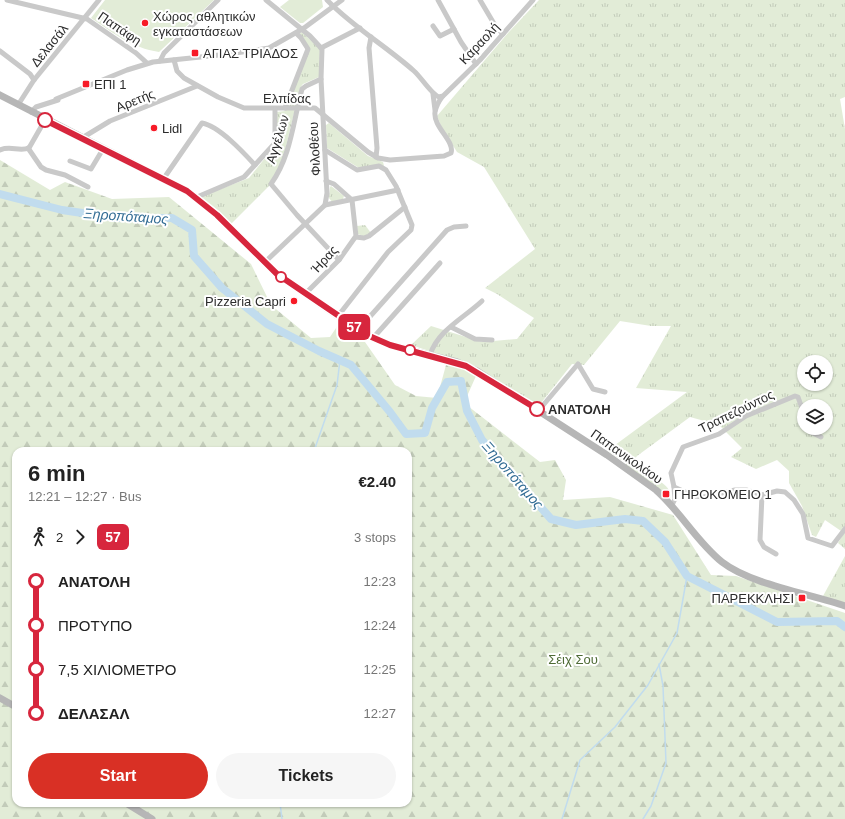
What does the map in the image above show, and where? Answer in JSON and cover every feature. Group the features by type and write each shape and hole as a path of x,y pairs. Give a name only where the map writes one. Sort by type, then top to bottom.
{"main road":[{"name":"Παπανικολάου","path":"0,95 45,120 164,178 196,197 221,219 264,263 305,294 358,330 390,345 430,355 472,369 538,410 641,478 672,505 715,555 732,568 749,576 845,606"},
{"path":"0,698 12,705"},
{"path":"132,807 152,819"}],"street":[{"name":"Παπάφη","path":"7,0 84,18 136,53 147,64"},
{"name":"Δελασάλ","path":"18,105 34,80 99,0"},
{"path":"160,61 164,53 218,0"},
{"path":"266,0 321,48 360,28"},
{"path":"327,0 415,72 433,94 440,97"},
{"path":"31,112 36,107 126,74 131,70 147,64 160,61 265,49 277,45 296,33 328,7 333,6 342,0"},
{"path":"438,0 454,30 476,64"},
{"path":"480,0 496,27 503,34"},
{"name":"Καραολή","path":"435,110 440,97 476,64 533,0"},
{"path":"433,26 440,36 454,30"},
{"path":"285,108 308,49 302,38 296,33"},
{"path":"371,37 369,48 377,148 376,157 390,160 449,155 452,152 452,147 438,126 433,94"},
{"name":"Φιλοθέου","path":"321,48 326,181 325,205"},
{"path":"0,51 30,74 34,80"},
{"name":"Ελπίδας","path":"174,60 180,75 197,86 244,108 275,109 314,107 376,157"},
{"name":"Αγγέλων","path":"321,79 303,88 294,128 282,165 271,184 305,224 340,260"},
{"name":"Αρετής","path":"82,138 110,121 197,86"},
{"path":"196,197 243,178 276,142 275,109"},
{"path":"0,150 7,147 28,148 33,144 45,120"},
{"name":"Αγγέλων","path":"164,178 200,124 208,125 224,136 255,165"},
{"path":"28,148 41,167 46,170 65,175 88,187"},
{"path":"70,161 91,169 103,149"},
{"path":"325,150 357,170 379,166 386,170 398,190 411,223 411,229 388,252 338,316"},
{"path":"326,181 334,184 352,200 356,237 364,238 369,236 405,207"},
{"path":"264,263 325,205 398,190"},
{"path":"358,330 446,230 454,227 466,226"},
{"name":"Ήρας","path":"305,294 340,260 356,237"},
{"path":"373,338 440,263"},
{"path":"430,355 440,336 482,301"},
{"path":"451,327 475,339 492,340"},
{"path":"538,410 578,364 593,388 605,392"},
{"name":"Τραπεζούντος","path":"674,487 671,476 672,470 679,453 685,445 718,434 746,416 795,396 799,399"},
{"path":"817,435 821,437"},
{"path":"672,505 675,499 674,487 694,496 704,497 736,490 747,490 762,495 777,491 788,493 803,514 807,534 811,540 832,546 845,529"},
{"path":"762,495 760,540 764,547 776,554"}],"green space":[{"name":"Χώρος αθλητικών εγκαταστάσεων","path":"105,0 214,0 159,52 131,43 91,18"},
{"path":"289,0 322,0 323,7 303,23 300,23 280,7"},
{"path":"539,0 845,0 845,97 840,99 845,129 845,549 838,543 844,533 825,520 816,537 812,535 802,506 789,483 789,471 777,460 756,469 731,457 742,448 719,425 690,417 637,456 634,460 636,464 633,467 648,479 650,476 662,482 668,488 670,491 670,500 625,466 626,463 607,451 687,392 636,388 671,326 651,326 620,321 584,365 572,364 537,408 475,366 411,345 431,326 482,342 517,339 534,318 485,288 535,249 484,167 457,152 442,128 437,116 508,33"},
{"path":"302,32 320,49 319,77 303,84 300,88 284,155 271,184 230,225 200,197 249,178 277,143 276,112 285,111 309,51 299,34"},
{"path":"329,123 368,156 383,162 384,166 379,165 359,168 327,148 326,125"},
{"name":"Σέιχ Σου","path":"0,160 50,190 65,182 112,199 169,197 251,264 271,305 311,338 330,337 338,325 365,342 395,385 416,396 437,398 446,365 461,368 476,376 464,403 540,462 555,460 566,480 563,500 610,497 673,515 711,575 736,576 845,613 845,819 0,819"},
{"path":"331,186 344,196 343,199 332,202 329,198"},
{"path":"365,225 371,233 365,237 358,234 357,226"},
{"path":"845,556 845,603 823,596"}],"waterway":[{"name":"Ξηροπόταμος","path":"0,194 62,210 116,218 172,218 192,230 194,256 222,288 267,324 319,351 351,365 390,412 406,434 425,433 432,408 447,382 461,381 467,411 482,440 551,519 576,525 625,519 643,521 665,542 687,576 777,622 837,621 845,627"},
{"path":"315,447 337,385 340,360"},
{"path":"562,819 580,760 615,727 648,685 677,633 687,576"},
{"path":"643,819 651,806 666,763 663,686 659,664"},
{"path":"280,807 282,819"}],"bus line":[{"name":"57","path":"45,120 174,184 196,197 217,215 264,263 277,274 358,330 390,345 442,358 466,366 482,374 537,409"}],"place":[{"name":"Χώρος αθλητικών εγκαταστάσεων","path":"145,23"},
{"name":"ΑΓΙΑΣ ΤΡΙΑΔΟΣ","path":"195,53"},
{"name":"ΕΠΙ 1","path":"86,84"},
{"name":"Lidl","path":"154,128"},
{"name":"Pizzeria Capri","path":"294,301"},
{"name":"ΑΝΑΤΟΛΗ","path":"537,409"},
{"name":"ΓΗΡΟΚΟΜΕΙΟ 1","path":"666,494"},
{"name":"ΠΑΡΕΚΚΛΗΣΙ","path":"802,598"}]}
